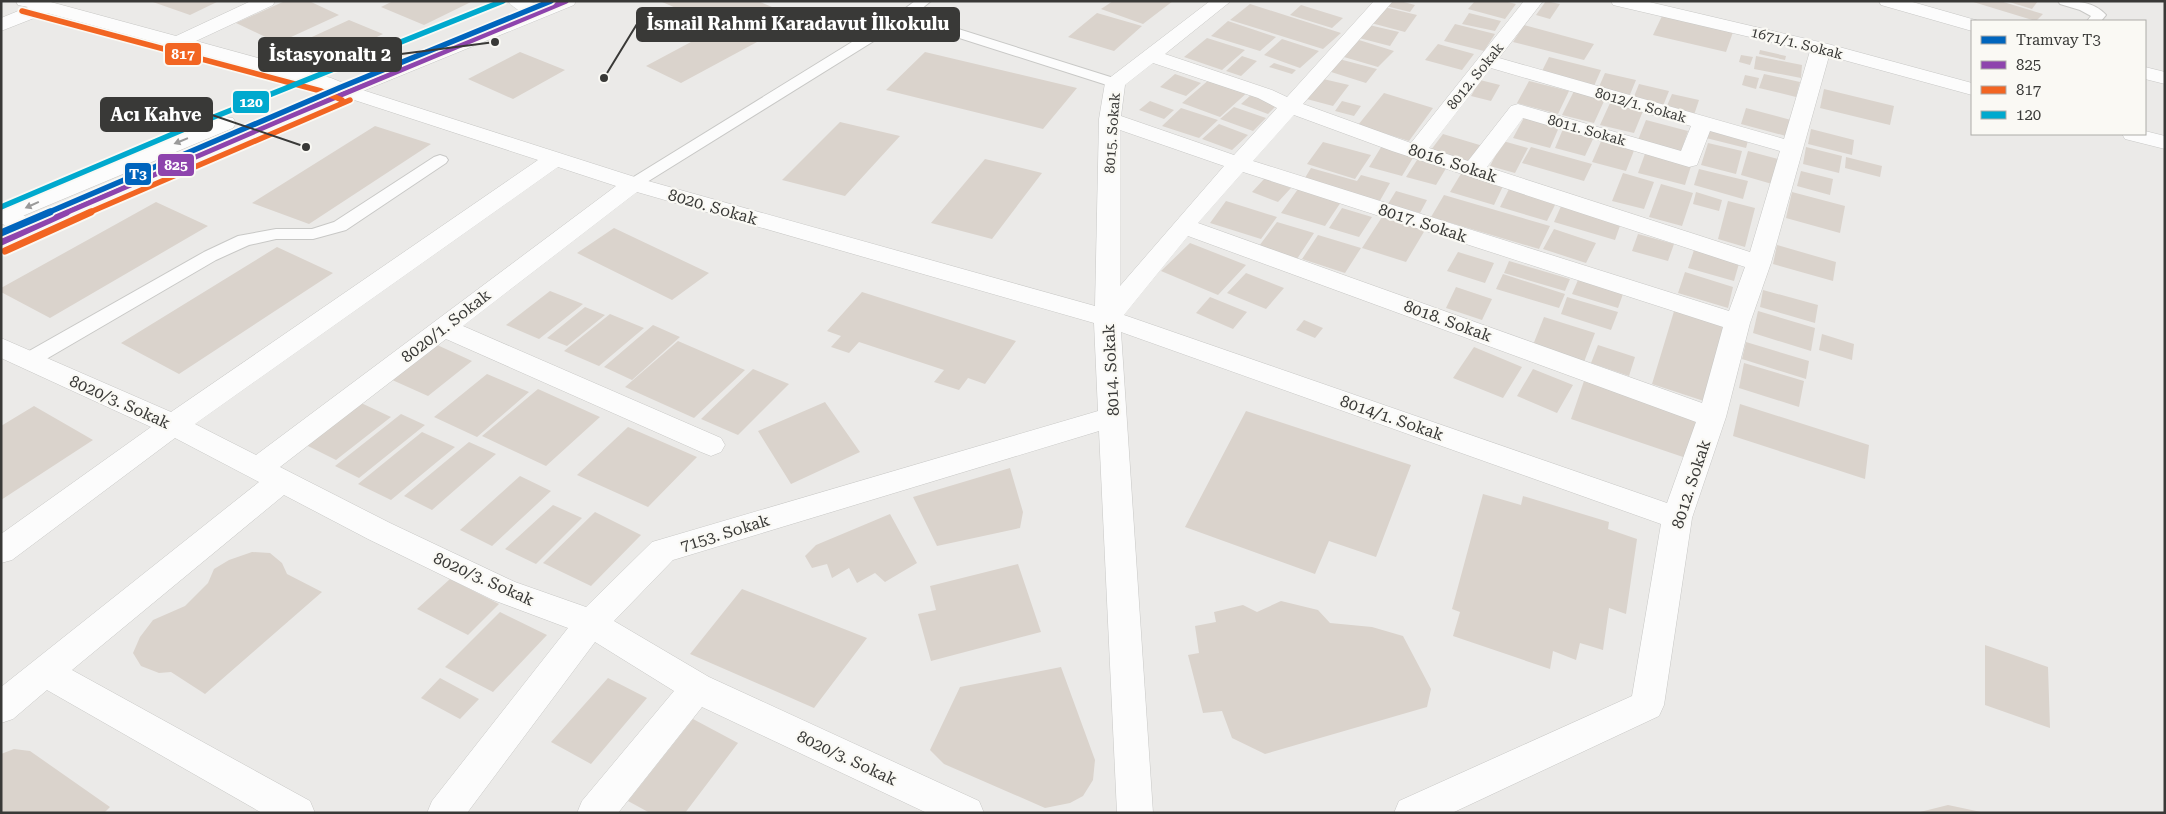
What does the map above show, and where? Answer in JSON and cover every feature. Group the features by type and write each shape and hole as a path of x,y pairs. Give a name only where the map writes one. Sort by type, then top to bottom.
{"street":[{"name":"8020. Sokak","path":"25,1 324,82 346,91 633,184 1107,318"},
{"path":"177,42 266,1"},
{"path":"3,216 324,82 527,5 567,1"},
{"name":"8015. Sokak","path":"1107,318 1110,119 1115,83 1222,1"},
{"name":"8014. Sokak","path":"1135,813 1107,318 1183,226 1288,106 1384,1"},
{"name":"8012. Sokak","path":"1416,151 1534,1"},
{"name":"1671/1. Sokak","path":"1620,1 1821,48 1971,89"},
{"path":"1888,1 1971,25"},
{"path":"1,242 346,91 527,5"},
{"path":"1,25 45,7"},
{"name":"8012. Sokak","path":"1412,813 1647,704 1677,518 1712,417 1736,323 1759,263 1821,48"},
{"name":"8016. Sokak","path":"1151,56 1265,94 1288,106 1416,151 1759,263"},
{"name":"8012/1. Sokak","path":"1488,61 1793,148"},
{"path":"2146,73 2165,78"},
{"name":"8011. Sokak","path":"1473,170 1518,110 1689,160 1703,122"},
{"name":"8017. Sokak","path":"1110,119 1239,164 1736,323"},
{"path":"2136,135 2165,143"},
{"path":"1,551 173,425 556,159"},
{"name":"8020/1. Sokak","path":"1,708 45,672 270,475 444,328 633,184"},
{"path":"3,216 28,230"},
{"name":"8018. Sokak","path":"1183,226 1712,417"},
{"name":"8014/1. Sokak","path":"1107,318 1677,518"},
{"path":"444,328 711,445"},
{"name":"8020/3. Sokak","path":"1,347 173,425 379,531 504,591 591,622 697,688 966,813"},
{"name":"7153. Sokak","path":"445,813 591,622 663,552 1113,417"},
{"path":"45,672 298,813"},
{"path":"595,813 697,688"}],"lane":[{"path":"633,184 904,16 924,1"},
{"path":"2066,1 2094,11 2098,15 2095,20"},
{"path":"904,16 1115,83"},
{"path":"29,360 210,256 244,240 276,234 313,234 340,226 440,160"}],"building":[{"path":"150,1 219,1 190,15"},
{"path":"285,1 309,1 339,15 278,43 236,23"},
{"path":"393,1 473,1 424,25 381,7"},
{"path":"660,1 758,1 800,19 681,83 646,66 719,27"},
{"path":"1113,1 1173,1 1143,24 1101,9"},
{"path":"1390,1 1400,1 1415,5 1410,12 1386,6"},
{"path":"1475,1 1504,1 1516,4 1505,19 1468,9"},
{"path":"1546,1 1560,4 1550,19 1536,15"},
{"path":"1970,1 2000,1 2043,14 2037,20"},
{"path":"2006,1 2038,1 2032,9"},
{"path":"1250,4 1341,33 1323,49 1230,20"},
{"path":"1301,5 1343,18 1332,28 1290,15"},
{"path":"1384,7 1417,15 1405,32 1371,23"},
{"path":"1097,13 1142,26 1114,51 1068,37"},
{"path":"1469,13 1501,21 1495,31 1462,24"},
{"path":"1662,16 1733,32 1726,52 1653,35"},
{"path":"349,20 383,34 323,63 290,47"},
{"path":"1228,21 1276,37 1260,51 1211,36"},
{"path":"1455,24 1495,34 1484,51 1444,41"},
{"path":"1369,25 1399,32 1390,46 1359,38"},
{"path":"1524,25 1594,44 1584,60 1513,42"},
{"path":"1207,38 1245,50 1222,70 1184,57"},
{"path":"1282,39 1319,51 1300,68 1264,55"},
{"path":"1359,40 1394,51 1378,67 1344,57"},
{"path":"1438,44 1474,54 1462,70 1425,60"},
{"path":"1760,50 1786,56 1785,60 1759,54"},
{"path":"520,52 565,70 513,99 468,79"},
{"path":"925,52 1077,88 1043,129 886,90"},
{"path":"1741,55 1753,57 1750,65 1739,62"},
{"path":"1242,56 1257,61 1241,76 1226,71"},
{"path":"1756,56 1802,65 1801,78 1754,69"},
{"path":"1549,57 1601,70 1594,86 1541,73"},
{"path":"1339,59 1377,69 1366,83 1328,71"},
{"path":"1274,63 1296,70 1292,74 1269,67"},
{"path":"1605,73 1636,80 1629,97 1598,89"},
{"path":"1175,74 1201,83 1186,96 1160,87"},
{"path":"1764,74 1800,82 1796,97 1759,88"},
{"path":"1745,75 1759,78 1756,89 1742,85"},
{"path":"1211,78 1249,91 1220,117 1182,103"},
{"path":"1319,78 1349,85 1333,106 1303,98"},
{"path":"1480,80 1500,85 1491,101 1471,96"},
{"path":"1529,81 1569,91 1558,114 1517,103"},
{"path":"1639,84 1669,91 1663,106 1633,99"},
{"path":"1824,89 1894,106 1890,125 1820,108"},
{"path":"1574,91 1605,99 1594,123 1562,115"},
{"path":"1384,93 1433,108 1409,141 1358,125"},
{"path":"1252,94 1279,103 1268,114 1241,104"},
{"path":"1672,94 1699,100 1694,115 1666,108"},
{"path":"1150,101 1174,110 1164,119 1139,110"},
{"path":"1342,101 1361,106 1354,116 1335,111"},
{"path":"1610,103 1643,111 1634,133 1600,125"},
{"path":"1234,107 1266,118 1253,131 1220,119"},
{"path":"1181,108 1218,120 1199,138 1162,126"},
{"path":"1746,108 1791,120 1786,136 1741,124"},
{"path":"1525,116 1560,125 1550,148 1513,138"},
{"path":"1646,120 1688,131 1681,151 1638,140"},
{"path":"840,122 900,136 845,196 782,180"},
{"path":"1219,124 1248,135 1232,150 1202,139"},
{"path":"375,126 431,144 309,224 252,203"},
{"path":"1710,127 1749,137 1746,148 1706,138"},
{"path":"1563,129 1594,137 1585,156 1555,148"},
{"path":"1811,129 1854,140 1852,155 1808,144"},
{"path":"1443,134 1483,146 1472,162 1431,150"},
{"path":"1602,139 1635,148 1626,171 1592,162"},
{"path":"1503,141 1528,148 1515,173 1490,166"},
{"path":"1323,142 1371,155 1355,179 1307,164"},
{"path":"1708,143 1742,151 1736,174 1701,165"},
{"path":"1383,144 1416,153 1402,176 1369,167"},
{"path":"1531,147 1592,164 1584,181 1522,163"},
{"path":"1806,147 1842,156 1839,173 1803,164"},
{"path":"1646,151 1692,163 1685,185 1638,173"},
{"path":"1748,151 1778,159 1772,184 1741,175"},
{"path":"1419,157 1448,165 1436,185 1406,177"},
{"path":"1846,157 1882,166 1880,177 1845,168"},
{"path":"985,159 1042,173 992,239 931,223"},
{"path":"1311,168 1357,181 1361,175 1390,183 1378,204 1303,181"},
{"path":"1699,169 1748,181 1743,199 1694,185"},
{"path":"1801,171 1833,179 1830,195 1797,186"},
{"path":"1462,172 1504,184 1494,205 1450,192"},
{"path":"1623,173 1654,182 1644,209 1612,201"},
{"path":"1265,178 1291,188 1278,202 1252,192"},
{"path":"1661,184 1693,193 1682,226 1649,217"},
{"path":"1510,187 1557,201 1547,221 1500,207"},
{"path":"1298,189 1341,202 1325,226 1281,213"},
{"path":"1396,191 1427,200 1420,213 1388,204"},
{"path":"1696,192 1722,200 1719,211 1693,204"},
{"path":"1792,192 1845,206 1840,233 1786,218"},
{"path":"1444,195 1550,226 1539,249 1431,217"},
{"path":"1226,201 1277,217 1261,239 1210,223"},
{"path":"1728,201 1755,208 1745,247 1718,239"},
{"path":"156,202 208,226 50,318 1,292 1,288"},
{"path":"1562,204 1622,220 1615,240 1554,222"},
{"path":"1342,208 1372,217 1359,237 1329,228"},
{"path":"1382,217 1425,230 1406,262 1362,248"},
{"path":"1277,222 1314,233 1297,259 1259,246"},
{"path":"614,228 709,273 672,300 577,253"},
{"path":"1554,229 1596,243 1586,263 1543,249"},
{"path":"1638,234 1674,244 1668,261 1632,251"},
{"path":"1318,235 1361,248 1345,273 1302,259"},
{"path":"1190,243 1246,265 1218,295 1161,271"},
{"path":"1777,245 1836,262 1833,281 1773,264"},
{"path":"277,247 333,273 179,374 121,343"},
{"path":"1695,247 1740,260 1734,281 1688,268"},
{"path":"1458,252 1494,263 1485,283 1447,271"},
{"path":"1509,261 1570,279 1565,291 1504,273"},
{"path":"1685,272 1733,287 1728,308 1678,293"},
{"path":"1246,273 1284,288 1266,309 1227,293"},
{"path":"1503,274 1565,294 1559,308 1496,289"},
{"path":"1578,280 1623,294 1618,308 1572,294"},
{"path":"1456,287 1492,299 1482,320 1446,308"},
{"path":"1763,290 1818,305 1815,323 1760,307"},
{"path":"550,291 583,304 539,339 506,325"},
{"path":"862,292 1016,341 985,384 968,378 959,390 934,382 944,370 859,342 849,353 831,347 841,336 827,331"},
{"path":"1210,297 1247,312 1233,329 1196,313"},
{"path":"1567,297 1618,312 1611,330 1561,314"},
{"path":"585,307 605,315 567,346 547,338"},
{"path":"1675,308 1729,324 1710,403 1652,384"},
{"path":"1758,311 1815,328 1811,351 1753,333"},
{"path":"610,314 644,328 599,366 564,351"},
{"path":"1544,317 1595,333 1584,362 1533,345"},
{"path":"1304,320 1323,328 1315,338 1296,330"},
{"path":"653,325 680,337 632,380 604,367"},
{"path":"1822,334 1854,344 1852,360 1819,350"},
{"path":"678,341 745,370 694,418 625,387"},
{"path":"1746,342 1809,361 1806,379 1742,359"},
{"path":"435,344 472,361 428,396 390,379"},
{"path":"1598,345 1635,357 1629,376 1591,363"},
{"path":"1474,347 1522,367 1503,398 1453,378"},
{"path":"1744,363 1804,381 1799,407 1739,388"},
{"path":"753,369 789,384 738,435 701,419"},
{"path":"1533,369 1573,385 1557,413 1517,396"},
{"path":"487,374 529,392 477,437 434,417"},
{"path":"1584,381 1697,417 1686,458 1571,419"},
{"path":"538,389 600,417 546,466 482,436"},
{"path":"359,402 391,417 336,460 304,444"},
{"path":"825,402 860,452 791,484 758,431"},
{"path":"1740,404 1869,445 1865,479 1733,436"},
{"path":"34,406 93,440 1,500 1,426"},
{"path":"1246,411 1411,465 1376,557 1329,541 1315,574 1185,527"},
{"path":"401,414 425,425 359,478 335,466"},
{"path":"628,427 697,457 648,507 577,475"},
{"path":"422,432 455,447 391,500 358,484"},
{"path":"469,442 496,454 432,510 404,496"},
{"path":"1010,468 1023,512 1020,528 937,546 913,497"},
{"path":"520,476 551,491 492,546 460,530"},
{"path":"1483,494 1521,505 1523,496 1609,522 1608,529 1637,539 1626,614 1609,608 1603,650 1580,643 1576,660 1553,651 1550,669 1453,636 1460,612 1452,609"},
{"path":"553,505 582,518 536,564 505,549"},
{"path":"595,512 641,535 591,586 543,563"},
{"path":"890,514 917,563 885,582 875,573 857,583 849,568 832,578 827,564 812,568 805,556 816,545"},
{"path":"252,552 270,553 282,563 287,574 322,592 205,694 171,672 159,673 141,666 133,653 140,637 153,620 185,606 208,583 214,569 229,560"},
{"path":"1018,564 1041,632 931,661 918,614 936,610 930,586"},
{"path":"450,579 499,604 468,635 417,609"},
{"path":"742,589 867,638 814,708 690,654"},
{"path":"1281,601 1318,610 1330,623 1372,627 1403,636 1431,689 1427,707 1265,754 1232,738 1222,711 1203,713 1188,655 1199,653 1195,626 1216,622 1214,612 1243,605 1257,612"},
{"path":"500,612 547,635 493,692 445,667"},
{"path":"1985,645 2048,667 2050,728 1985,705"},
{"path":"1061,667 1095,760 1093,780 1083,796 1070,803 1045,808 944,764 930,750 960,687"},
{"path":"440,678 479,699 460,719 421,698"},
{"path":"608,678 647,698 591,764 551,742"},
{"path":"693,719 738,743 685,813 650,813 628,801"},
{"path":"14,749 30,751 110,807 104,813 1,813 1,754"},
{"path":"1948,805 1981,812 1981,813 1916,813"}],"tram line":[{"name":"T3","path":"1,233 339,88 551,1"}],"transit line":[{"name":"120","path":"1,207 194,125 503,1"},
{"name":"825","path":"1,242 212,149 566,1"},
{"name":"817","path":"22,11 321,91 342,100"},
{"name":"817","path":"5,251 113,202 350,100"}],"place":[{"name":"İstasyonaltı 2","path":"495,42"},
{"name":"İsmail Rahmi Karadavut İlkokulu","path":"604,78"},
{"name":"Acı Kahve","path":"306,147"}]}
